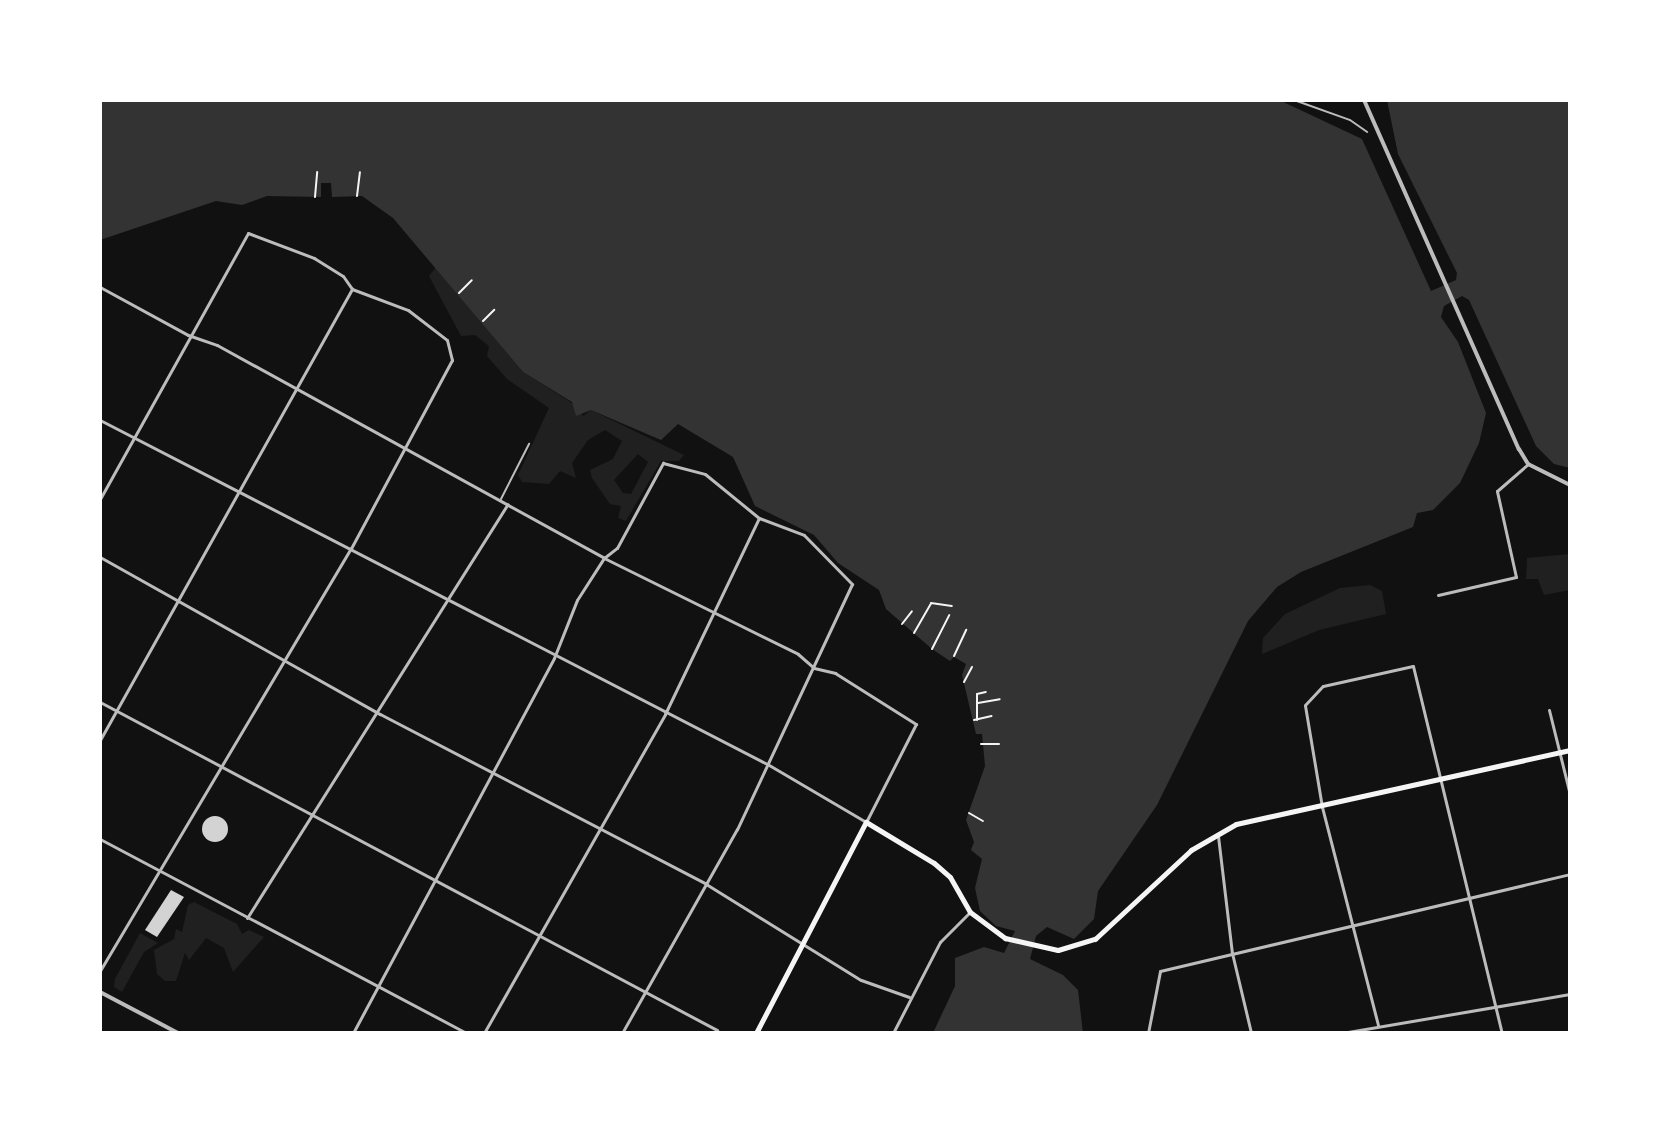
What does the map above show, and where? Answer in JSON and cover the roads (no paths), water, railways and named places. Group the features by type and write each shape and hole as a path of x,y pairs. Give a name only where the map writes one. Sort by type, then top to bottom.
{"main road":[{"path":"756,1033 866,822 908,844 950,877 970,912 1005,938 1039,949 1069,948 1095,939 1218,832 1570,750"}],"street":[{"path":"1294,100 1350,120 1367,132"},
{"path":"1365,102 1528,464 1570,485"},
{"path":"100,499 188,335 248,233 314,258 343,276 352,289 408,310 447,340 452,360 351,548 287,661 219,766 100,971"},
{"path":"100,287 188,335 217,345 604,558 798,654 814,668 835,673 916,724 866,822 767,764 554,658 351,548 239,494 100,420"},
{"path":"100,740 299,390 352,289"},
{"path":"501,499 529,444"},
{"path":"353,1033 494,774 554,658 577,600 604,558 617,548 663,463 705,474 759,518 804,535 852,584 814,668 706,884 622,1033"},
{"path":"1438,595 1516,577 1497,491 1528,464"},
{"path":"247,918 315,818 451,602 508,504"},
{"path":"484,1033 665,714 712,610 759,518"},
{"path":"100,557 380,714 602,827 706,884 861,980 909,997"},
{"path":"1378,1025 1322,807 1305,705 1323,686 1413,666 1502,1033"},
{"path":"100,702 434,881 645,989 717,1030"},
{"path":"1549,710 1570,795"},
{"path":"1218,832 1232,953 1251,1033"},
{"path":"100,839 247,918 379,983 466,1033"},
{"path":"1148,1033 1160,971 1570,874"},
{"path":"893,1033 940,942 970,912"},
{"path":"100,992 178,1033"},
{"path":"1342,1033 1570,994"}]}
